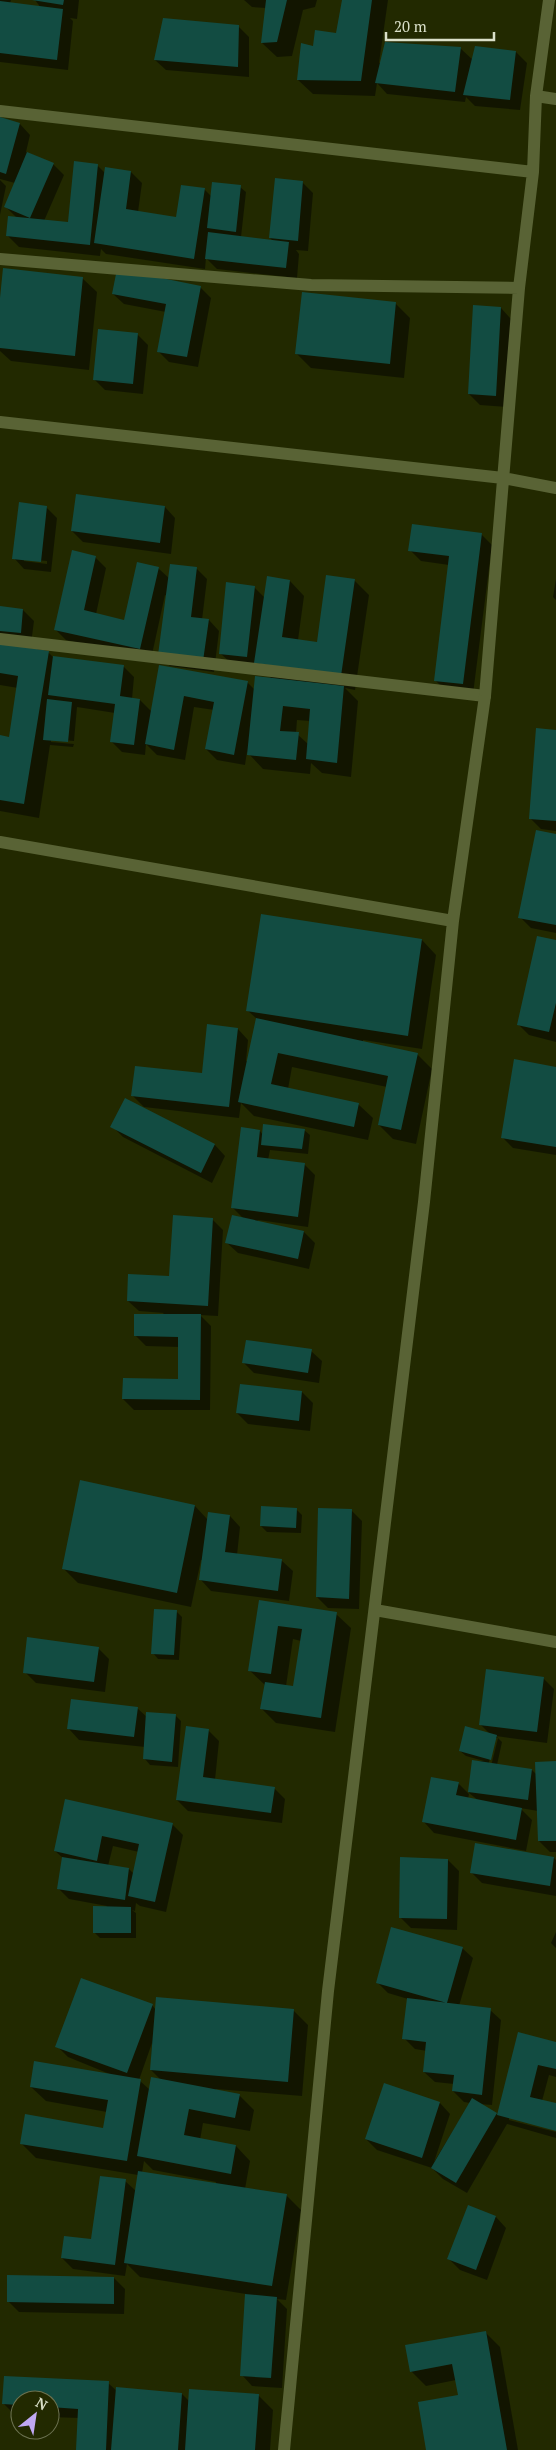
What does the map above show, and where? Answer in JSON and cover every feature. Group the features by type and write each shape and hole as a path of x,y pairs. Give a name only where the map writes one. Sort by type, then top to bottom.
{"street":[{"path":"284,2450 302,2242 328,1990 425,1192 453,921 485,696 519,288 533,172 536,96 549,0"},
{"path":"536,96 556,99"},
{"path":"0,111 533,172"},
{"path":"0,259 311,285 519,288"},
{"path":"0,422 503,478 556,488"},
{"path":"0,638 485,696"},
{"path":"0,842 453,921"},
{"path":"375,1610 556,1642"}],"building":[{"path":"32,0 64,0 63,5"},
{"path":"266,0 287,0 277,42 261,43"},
{"path":"342,0 372,0 361,81 297,80 301,43 313,46 315,30 336,33"},
{"path":"0,1 63,9 57,60 0,53"},
{"path":"163,18 239,25 238,67 154,60"},
{"path":"385,42 461,47 455,92 375,83"},
{"path":"475,46 516,51 510,100 463,95"},
{"path":"0,117 20,123 6,174 0,172"},
{"path":"27,152 54,163 30,218 4,207"},
{"path":"74,161 98,164 90,245 6,236 8,216 68,222"},
{"path":"105,167 131,171 126,209 176,217 181,185 205,188 194,259 94,243"},
{"path":"275,178 303,181 298,241 269,238"},
{"path":"212,182 241,185 236,232 207,228"},
{"path":"208,232 289,242 286,268 205,259"},
{"path":"3,268 83,277 75,356 0,348 0,298"},
{"path":"117,269 201,286 187,357 157,352 166,304 112,294"},
{"path":"302,292 396,302 390,364 295,354"},
{"path":"473,305 501,307 496,396 468,394"},
{"path":"98,329 138,333 133,384 93,380"},
{"path":"76,494 165,506 160,543 71,531"},
{"path":"19,502 47,506 41,562 12,559"},
{"path":"412,524 482,533 463,684 434,681 449,556 408,551"},
{"path":"72,550 96,556 84,610 124,620 137,562 159,567 140,649 54,630"},
{"path":"170,564 197,567 191,617 209,619 203,661 158,655"},
{"path":"326,575 355,579 341,676 254,663 267,576 290,580 282,637 317,642"},
{"path":"226,582 255,586 247,657 219,654"},
{"path":"0,606 23,609 21,633 0,631"},
{"path":"0,643 49,651 24,804 0,800 0,735 9,737 18,676 0,673"},
{"path":"53,656 124,665 120,696 140,699 134,745 110,742 115,704 48,695"},
{"path":"159,665 248,681 234,755 205,749 214,702 184,696 174,750 145,744"},
{"path":"255,676 344,686 337,763 306,759 310,709 283,706 280,731 299,732 296,760 247,755"},
{"path":"47,699 72,702 68,742 43,740"},
{"path":"536,728 556,730 556,821 529,819"},
{"path":"536,830 556,834 556,925 518,918"},
{"path":"261,914 422,939 408,1036 246,1011"},
{"path":"537,936 556,940 556,1003 549,1032 517,1025"},
{"path":"256,1018 418,1053 401,1130 378,1125 388,1076 278,1053 271,1084 359,1103 354,1127 238,1102"},
{"path":"207,1024 238,1028 229,1107 131,1096 135,1066 202,1073"},
{"path":"514,1059 556,1067 556,1147 501,1138"},
{"path":"125,1098 215,1144 201,1173 110,1127"},
{"path":"263,1124 305,1129 302,1149 261,1145"},
{"path":"241,1127 260,1130 257,1157 305,1163 298,1217 231,1208"},
{"path":"173,1215 213,1218 208,1306 127,1301 128,1274 169,1276"},
{"path":"232,1215 304,1231 298,1259 225,1243"},
{"path":"134,1314 201,1314 200,1400 122,1399 123,1378 178,1379 178,1337 134,1336"},
{"path":"246,1340 312,1349 308,1373 242,1363"},
{"path":"240,1384 302,1391 299,1421 236,1413"},
{"path":"80,1480 195,1505 177,1593 62,1569"},
{"path":"261,1506 297,1508 296,1528 260,1526"},
{"path":"318,1508 352,1509 349,1599 316,1597"},
{"path":"208,1512 230,1515 225,1552 282,1559 278,1591 199,1580"},
{"path":"259,1600 337,1612 321,1718 260,1709 265,1682 293,1686 302,1629 278,1626 271,1674 248,1671"},
{"path":"154,1609 177,1610 174,1655 151,1654"},
{"path":"27,1637 99,1647 94,1682 23,1673"},
{"path":"486,1669 544,1677 537,1732 479,1725"},
{"path":"71,1699 138,1707 134,1737 67,1729"},
{"path":"146,1712 176,1714 172,1762 143,1759"},
{"path":"186,1726 209,1729 203,1777 275,1787 271,1813 176,1800"},
{"path":"465,1726 497,1735 491,1760 459,1751"},
{"path":"472,1760 532,1769 528,1800 468,1792"},
{"path":"556,1761 556,1841 538,1841 535,1762"},
{"path":"431,1777 459,1782 456,1795 522,1808 516,1840 422,1822"},
{"path":"65,1799 173,1823 155,1902 128,1896 139,1844 102,1836 97,1861 54,1851"},
{"path":"475,1843 554,1857 550,1886 470,1873"},
{"path":"62,1857 129,1868 125,1900 57,1889"},
{"path":"400,1857 448,1859 447,1919 399,1918"},
{"path":"93,1906 131,1907 131,1933 93,1933"},
{"path":"391,1927 463,1947 447,2003 376,1983"},
{"path":"81,1978 153,2004 127,2073 55,2047"},
{"path":"156,1997 294,2009 288,2082 150,2070"},
{"path":"407,1998 491,2008 482,2095 452,2091 454,2075 423,2072 426,2042 402,2039"},
{"path":"518,2032 556,2042 556,2069 538,2065 530,2097 556,2103 556,2131 497,2115"},
{"path":"34,2061 141,2079 127,2161 20,2144 25,2114 103,2128 108,2100 30,2087"},
{"path":"151,2077 240,2094 235,2118 189,2109 184,2135 236,2145 231,2174 137,2156"},
{"path":"384,2083 440,2102 422,2158 365,2139"},
{"path":"472,2098 497,2113 456,2183 431,2168"},
{"path":"138,2171 287,2194 272,2286 124,2263"},
{"path":"100,2176 126,2179 115,2265 61,2258 64,2236 91,2239"},
{"path":"468,2205 496,2216 476,2270 447,2259"},
{"path":"7,2275 114,2277 114,2304 7,2302"},
{"path":"245,2294 277,2297 271,2378 240,2376"},
{"path":"486,2331 507,2450 426,2450 418,2402 458,2395 452,2364 410,2372 405,2345"},
{"path":"4,2376 109,2381 106,2450 76,2450 78,2409 60,2408 60,2390 10,2390 10,2404 2,2404"},
{"path":"116,2387 182,2393 178,2450 111,2450"},
{"path":"189,2389 259,2394 255,2450 185,2450"}]}
